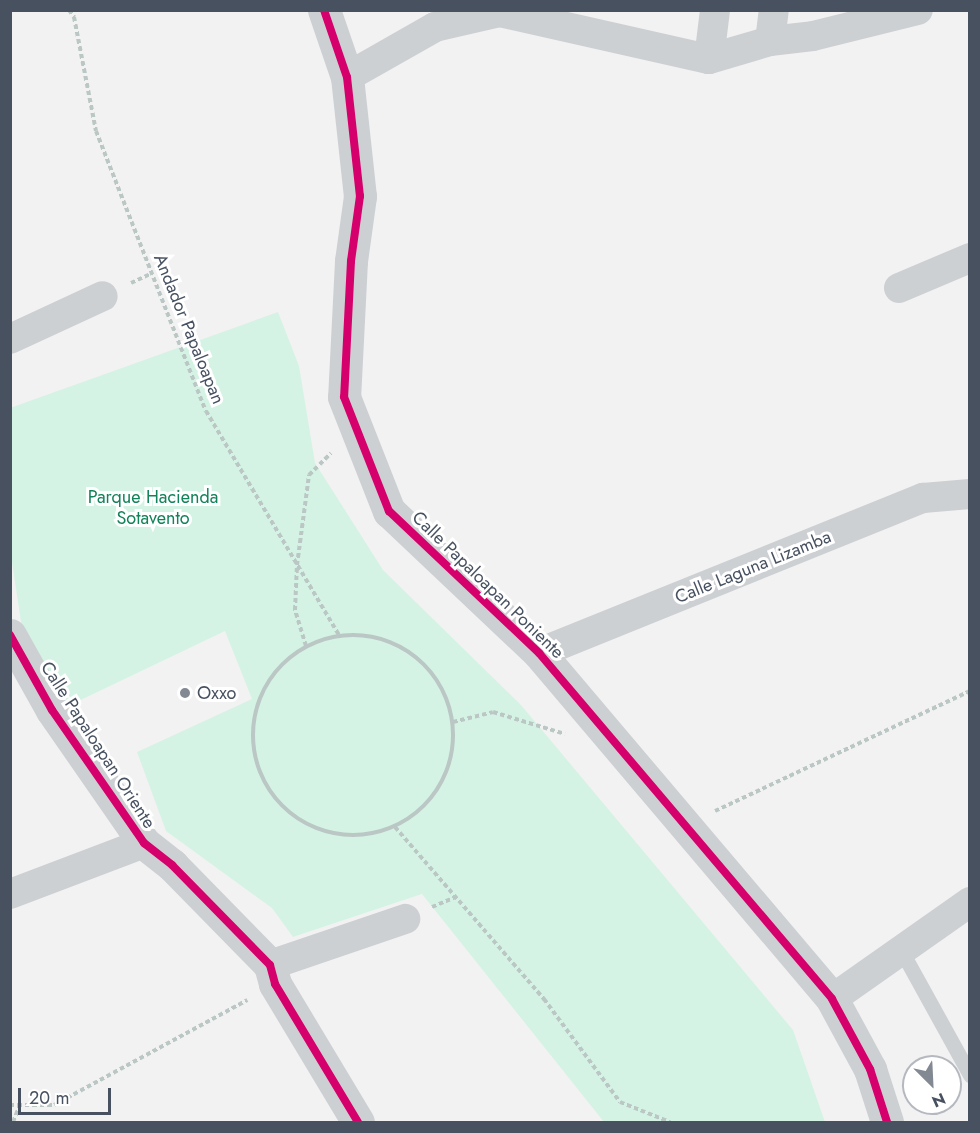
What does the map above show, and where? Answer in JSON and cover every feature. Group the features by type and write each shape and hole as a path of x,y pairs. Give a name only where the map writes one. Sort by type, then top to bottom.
{"street":[{"name":"Calle Papaloapan Poniente","path":"324,10 347,77 360,196 351,261 344,397 389,511 539,653 832,999 870,1069 887,1122"},
{"path":"709,59 715,10"},
{"path":"770,41 774,10"},
{"path":"347,77 435,27 501,11 709,59 770,41 813,36 918,10"},
{"path":"899,288 969,258"},
{"path":"10,339 103,296"},
{"name":"Calle Laguna Lizamba","path":"539,653 923,498 969,494"},
{"name":"Calle Papaloapan Oriente","path":"10,635 52,710 144,843 172,865 273,974 358,1122"},
{"path":"10,894 144,843"},
{"path":"832,999 969,902"},
{"path":"273,974 405,919"}],"lane":[{"path":"901,950 969,1075"}],"path":[{"path":"306,646 295,610 297,565 309,475 342,443 360,436"},
{"path":"339,635 371,636 401,646 426,665 444,692 453,722 452,754 441,784 421,809 394,827 364,836 329,834 297,820 272,796 256,765 252,731 259,697 278,668 306,646 339,635"},
{"path":"684,827 769,783 969,691"},
{"path":"453,722 493,712 588,742 604,729"},
{"path":"394,827 544,999 620,1102 670,1122"},
{"path":"10,1105 54,1106 273,974"},
{"path":"13,1122 20,1105"}],"green space":[{"name":"Parque Hacienda Sotavento","path":"278,312 299,366 315,463 383,570 521,705 793,1030 825,1122 604,1122 422,894 293,937 272,908 166,831 137,752 252,699 225,631 68,706 23,635 10,549 10,408"}],"cycle path":[{"path":"324,10 347,77 360,196 351,261 344,397 389,511 539,653 832,999 870,1069 887,1122"},
{"path":"10,635 52,710 144,843 172,865 270,965 275,984 358,1122"}],"place":[{"name":"Oxxo","path":"185,693"}]}
